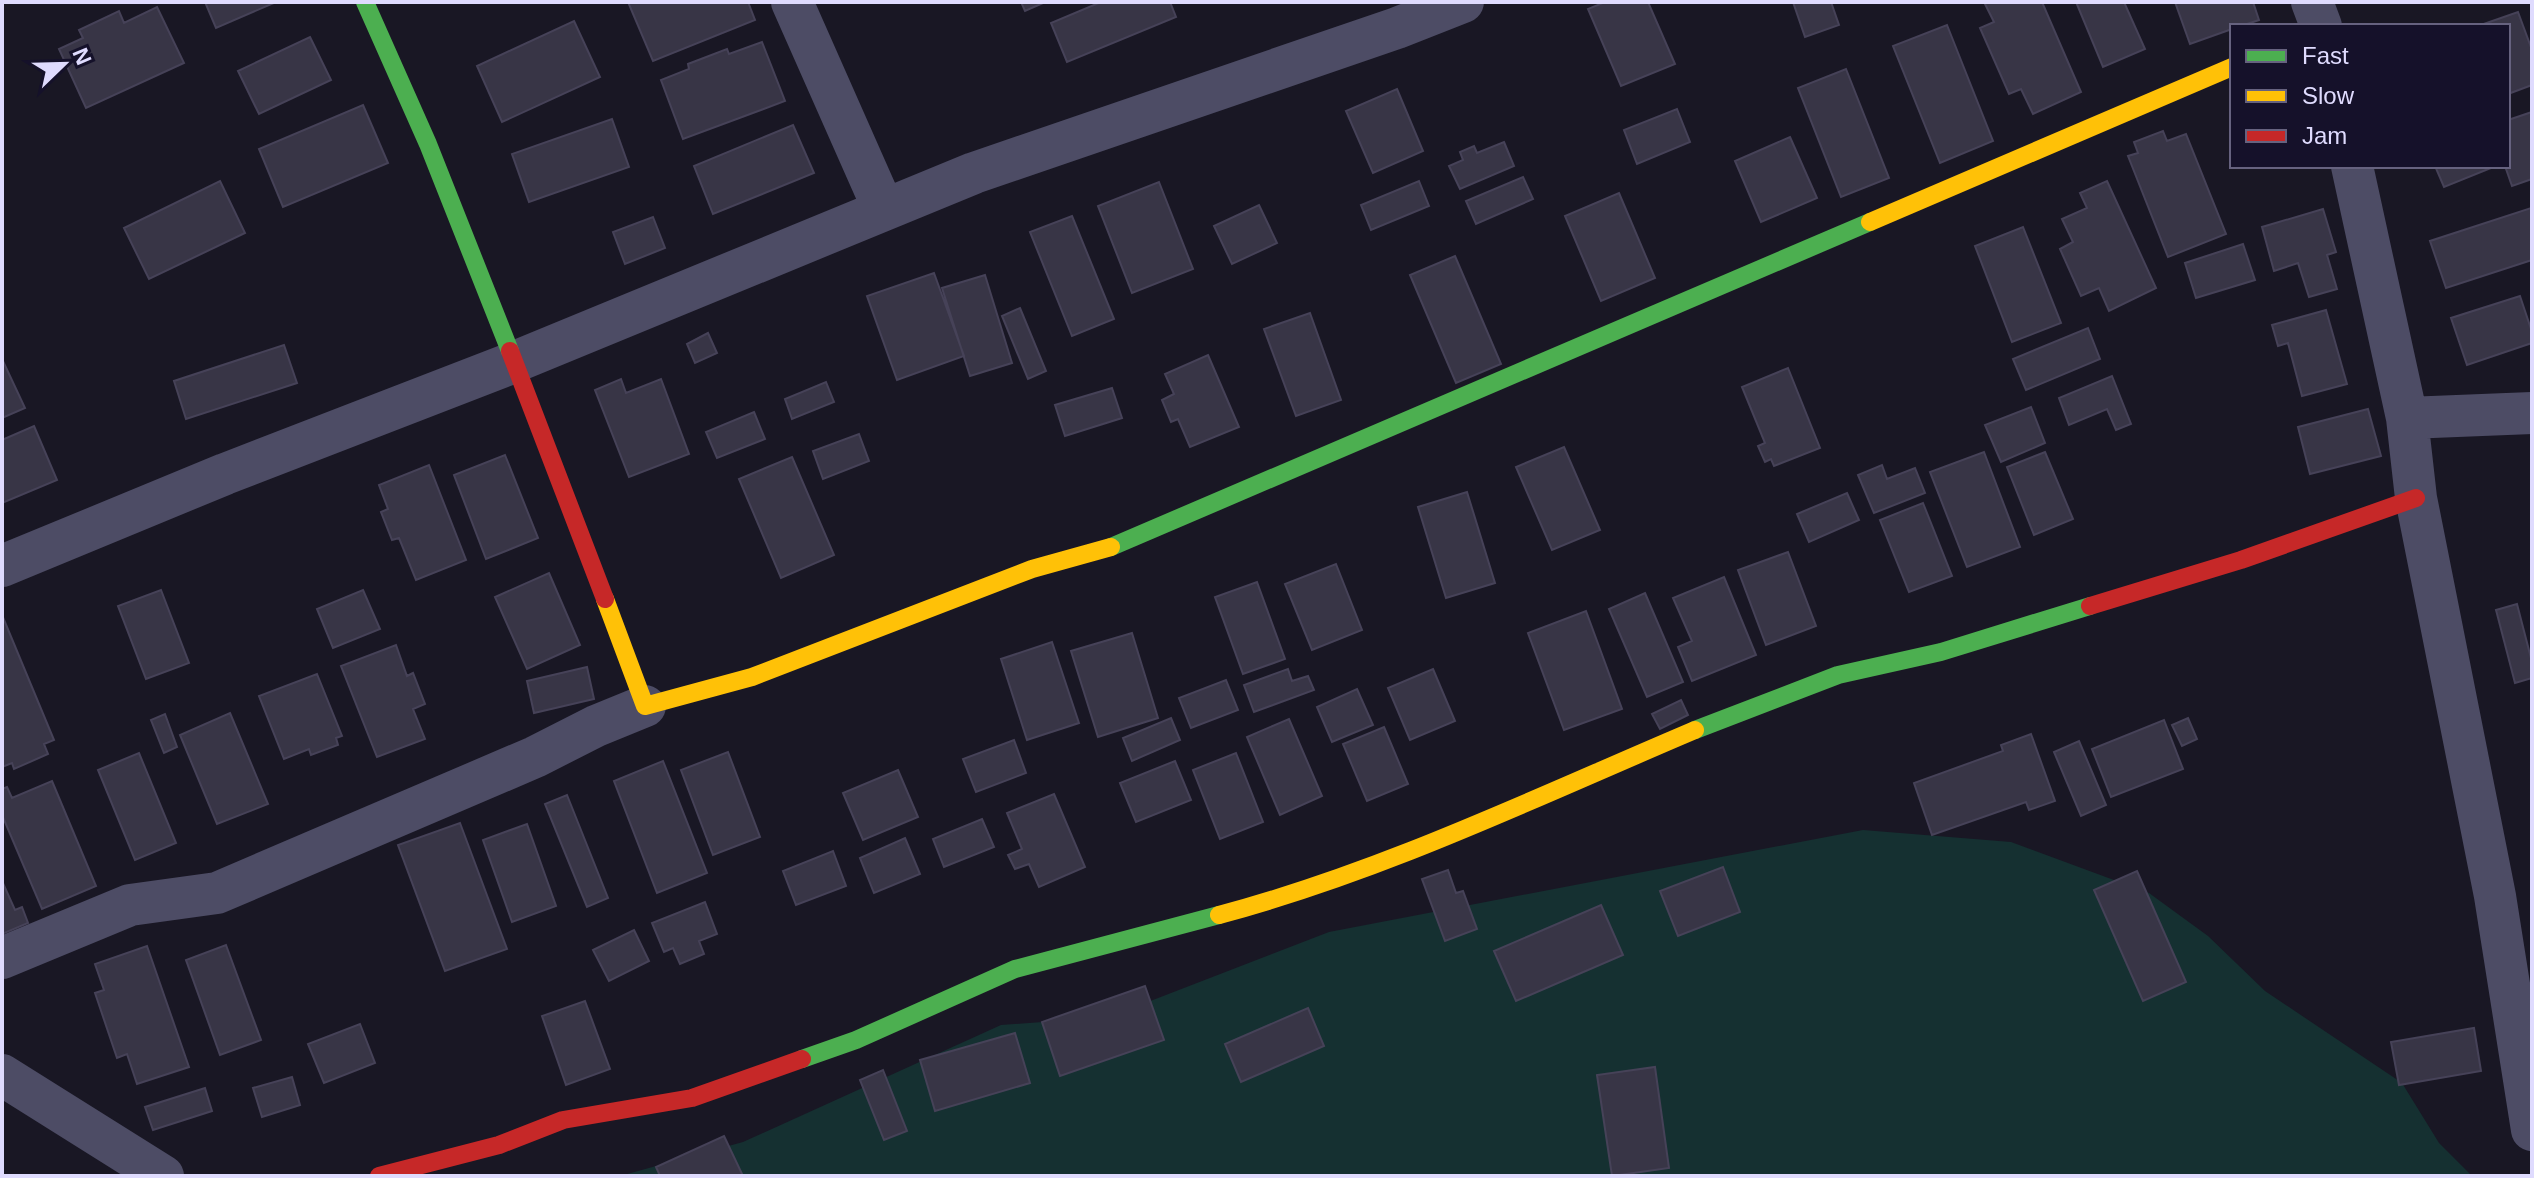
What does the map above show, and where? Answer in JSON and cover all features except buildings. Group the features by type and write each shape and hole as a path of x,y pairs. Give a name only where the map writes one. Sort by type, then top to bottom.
{"street":[{"path":"365,2 428,144 515,362 645,706"},
{"path":"792,2 884,210"},
{"path":"2,566 225,474 515,362 974,173 1397,28 1463,2"},
{"path":"2312,2 2320,24"},
{"path":"2,958 130,905 217,893 535,757 596,726 645,706 752,677 1032,569 1109,548 2230,68"},
{"path":"2352,168 2407,418 2416,498 2495,896 2532,1130"},
{"path":"2407,418 2532,413"},
{"path":"379,1176 499,1145 563,1120 692,1098 856,1040 1015,969 1259,904 1401,855 1695,730 1838,675 1941,652 2241,560 2416,498"},
{"path":"2,1075 163,1176"}],"green space":[{"path":"1863,830 2011,842 2149,893 2208,936 2265,991 2402,1083 2439,1143 2472,1176 620,1176 743,1142 1001,1025 1109,1017 1329,932"}],"traffic: fast":[{"path":"365,2 428,144 510,351"},
{"path":"1111,547 1870,222"},
{"path":"1695,730 1838,675 1941,652 2090,606"},
{"path":"802,1059 856,1040 1015,969 1219,915"}],"traffic: slow":[{"path":"1870,222 2230,68"},
{"path":"605,599 645,706 752,677 1032,569 1111,547"},
{"path":"1219,915 1401,855 1695,730"}],"traffic: jam":[{"path":"510,351 605,599"},
{"path":"2090,606 2241,560 2416,498"},
{"path":"379,1176 499,1145 563,1120 692,1098 802,1059"}]}
